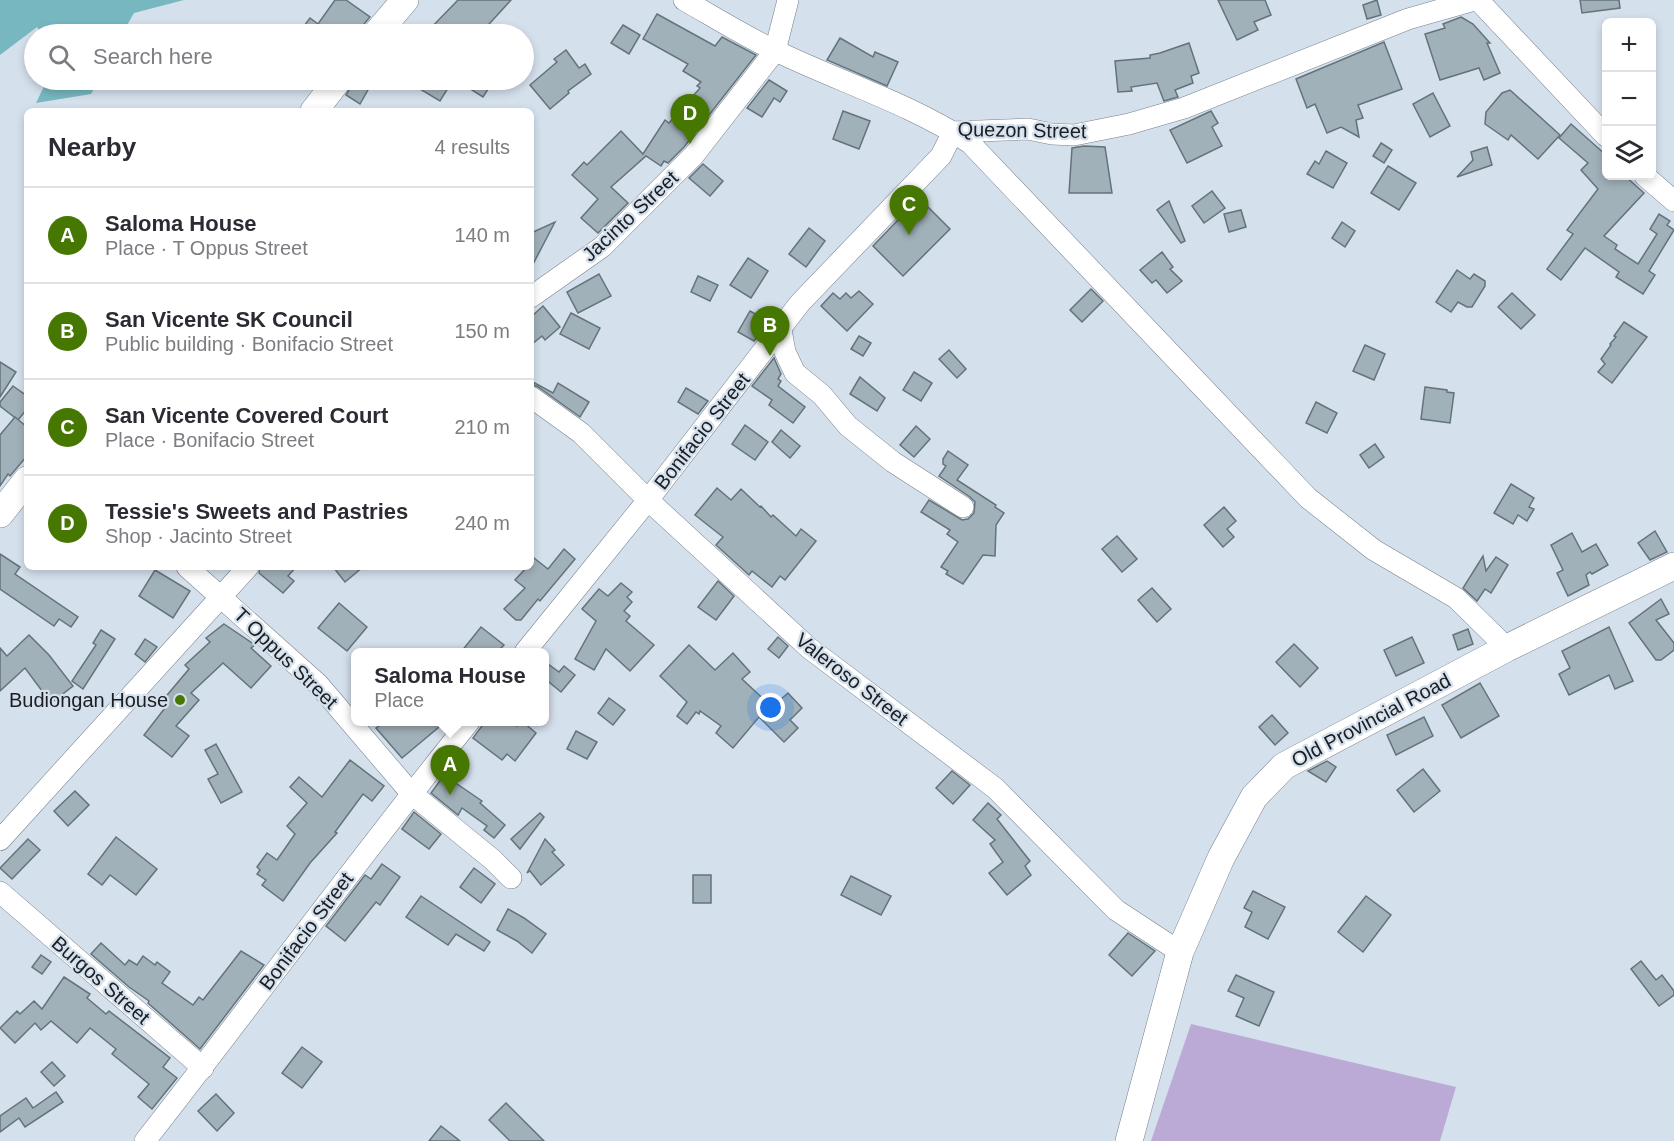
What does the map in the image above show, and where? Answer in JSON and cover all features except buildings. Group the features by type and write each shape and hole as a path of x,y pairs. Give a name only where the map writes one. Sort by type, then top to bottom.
{"main road":[{"path":"385,24 405,0"},
{"path":"316,108 330,90"},
{"path":"0,513 24,484"},
{"name":"Old Provincial Road","path":"1129,1141 1180,952 1221,858 1254,797 1284,766 1507,648 1671,575"}],"street":[{"name":"Quezon Street","path":"684,0 775,51 919,114 953,132 1028,129 1052,134 1074,135 1129,124 1184,108 1408,19 1473,0"},
{"name":"Jacinto Street","path":"534,295 602,248 694,155 775,51 788,0"},
{"path":"1473,0 1602,132"},
{"path":"953,132 970,143 1308,498 1374,550 1456,598 1507,648"},
{"name":"Bonifacio Street","path":"528,648 648,500 800,303 941,156 953,132"},
{"path":"1650,180 1674,201"},
{"path":"781,330 785,352 795,373 822,395 848,426 893,462 963,507"},
{"name":"Valeroso Street","path":"534,399 581,433 648,500 809,648 995,788 1116,910 1180,952"},
{"name":"T Oppus Street","path":"191,570 318,684 351,723"},
{"path":"0,840 245,570"},
{"name":"T Oppus Street","path":"354,726 411,793 493,860 511,878"},
{"name":"Bonifacio Street","path":"145,1141 411,793 466,726"},
{"name":"Burgos Street","path":"0,892 202,1068"}],"shaded area":[{"path":"1191,1024 1456,1087 1440,1141 1151,1141"}],"water":[{"path":"0,0 184,0 134,13 128,24 24,24 24,37 0,55"},
{"path":"42,90 93,90 91,94 36,103"}],"place":[{"name":"Tessie's Sweets and Pastries","path":"690,144"},
{"name":"San Vicente Covered Court","path":"909,235"},
{"name":"San Vicente SK Council","path":"770,356"},
{"name":"Budiongan House","path":"180,700"},
{"name":"Saloma House","path":"450,795"}]}
